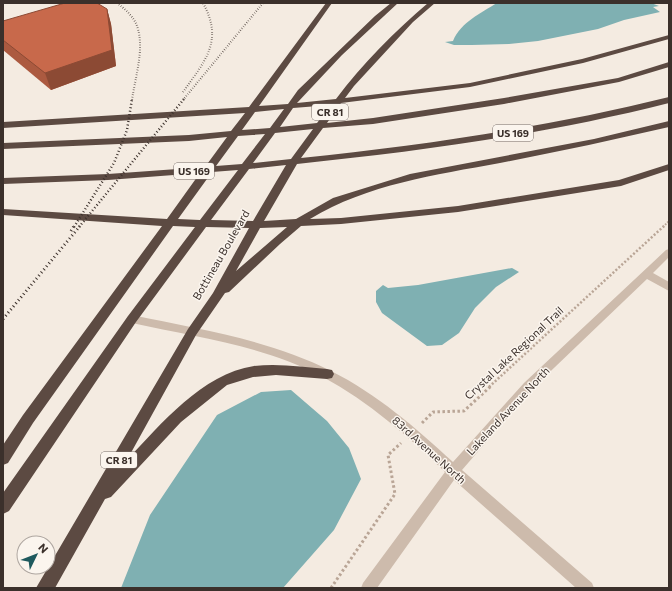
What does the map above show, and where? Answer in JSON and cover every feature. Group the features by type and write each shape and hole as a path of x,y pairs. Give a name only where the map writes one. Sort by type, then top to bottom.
{"highway":[{"path":"3,458 33,413 329,3"},
{"name":"CR 81","path":"3,506 132,319 301,92 350,43 396,3"},
{"name":"Bottineau Boulevard","path":"45,588 192,332 217,296 286,172 351,84 405,26 432,3"},
{"path":"3,125 300,106 470,85 583,61 669,37"},
{"path":"3,146 70,145 189,138 373,120 504,102 611,81 669,64"},
{"name":"US 169","path":"3,181 272,165 355,155 517,132 669,100"},
{"path":"217,296 276,241 307,216 337,200 371,188 410,177 594,142 669,124"},
{"path":"3,212 151,222 246,225 341,221 458,209 614,184 669,167"},
{"path":"94,504 176,418 223,381 253,372 276,370 327,374"}],"street":[{"name":"Lakeland Avenue North","path":"368,588 453,471 528,386 669,252"},
{"path":"647,274 669,287"},
{"name":"83rd Avenue North","path":"132,319 227,339 276,353 327,374 368,399 413,432 453,471 587,588"}],"path":[{"name":"Crystal Lake Regional Trail","path":"331,588 395,494 388,455 433,412 464,411 669,221"}],"water":[{"path":"497,3 651,3 659,6 653,7 660,12 624,20 598,29 538,41 509,44 472,45 454,45 445,42 453,41 466,23"},
{"path":"512,268 519,272 496,287 475,308 459,333 442,345 427,346 382,313 376,302 376,291 383,285 388,288 418,285"},
{"path":"291,390 327,421 349,448 361,479 334,530 283,588 121,588 150,515 217,415 261,392"}],"building":[{"path":"65,3 97,3 107,9 112,50 45,73 3,40 3,21"}],"railway":[{"path":"117,3 134,19 139,35 139,63 132,100"},
{"path":"183,92 205,60 212,40 212,29 209,16 203,3"},
{"path":"183,100 263,3"},
{"path":"74,227 114,163 127,130 132,99"},
{"path":"79,227 184,99"},
{"path":"71,231 74,226"},
{"path":"3,319 80,226"}]}
